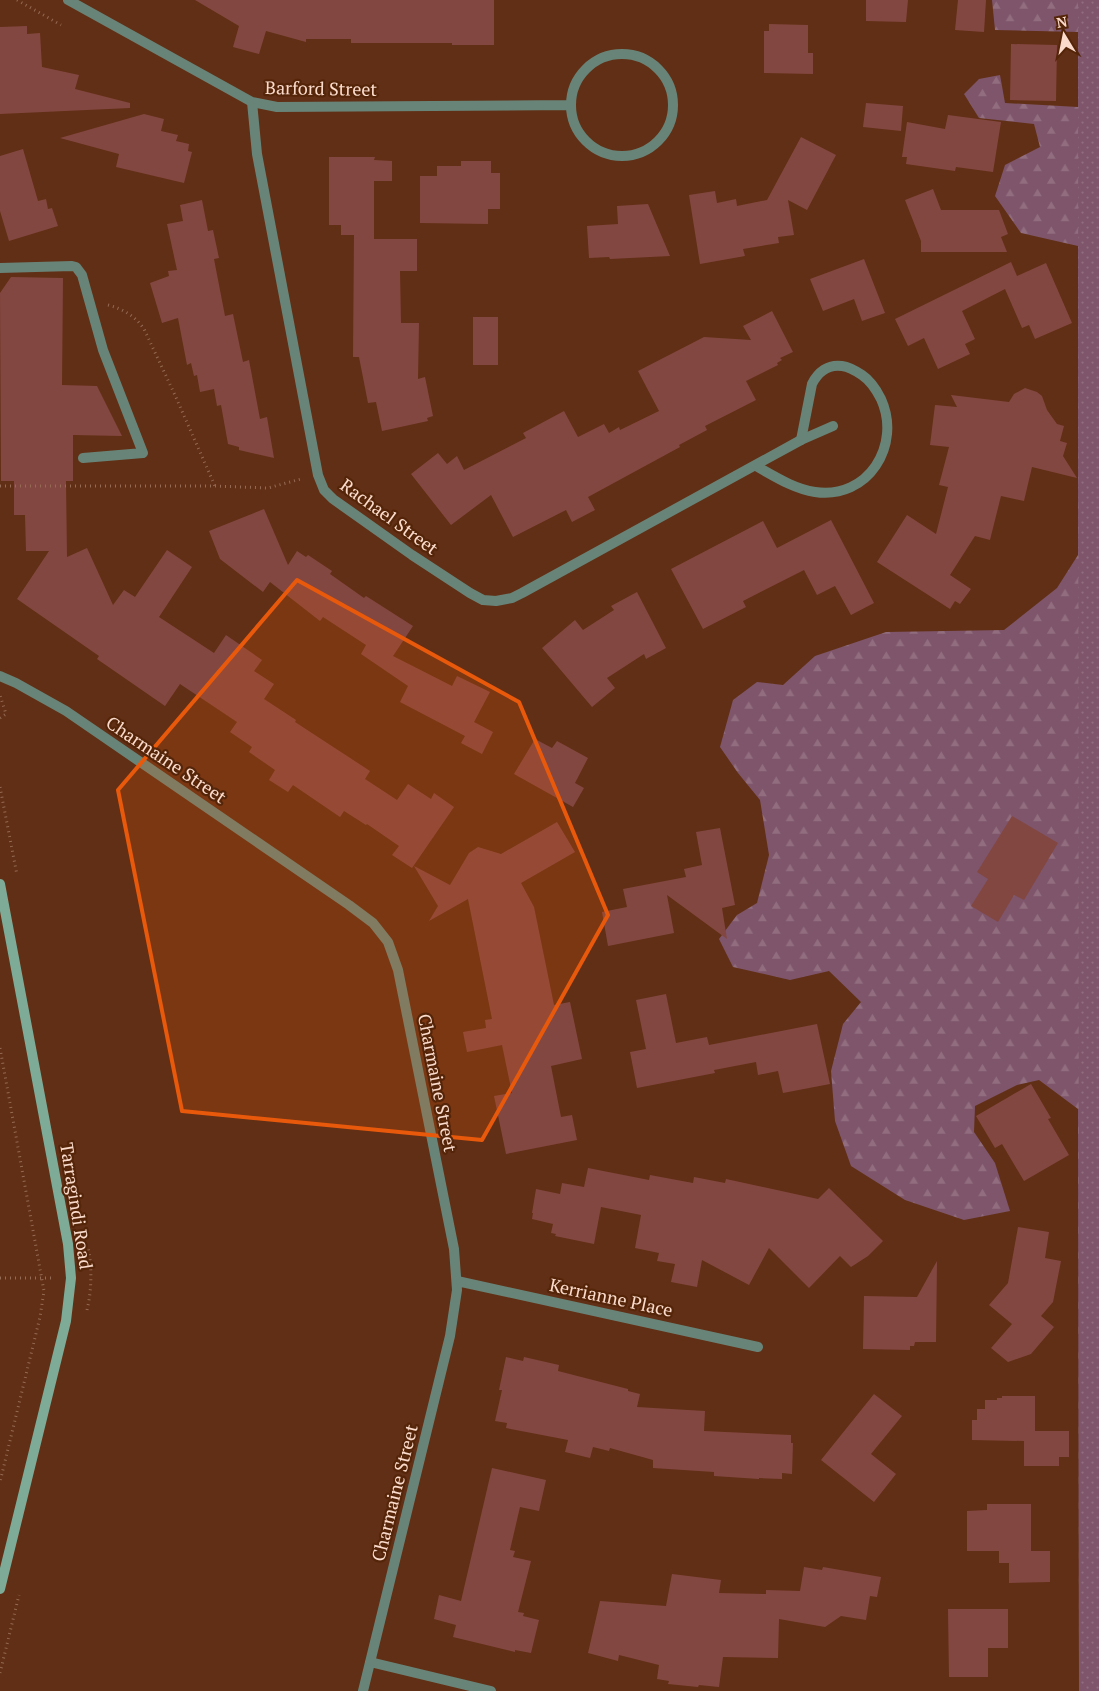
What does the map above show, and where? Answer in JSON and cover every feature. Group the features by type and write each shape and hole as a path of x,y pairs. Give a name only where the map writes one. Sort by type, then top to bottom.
{"street":[{"name":"Barford Street","path":"68,0 252,102 277,107 571,105"},
{"path":"627,54 643,59 657,68 670,89 673,106 666,130 655,143 649,148 633,154 617,155 601,151 587,142 573,121 571,105 577,80 588,67 610,55 627,54"},
{"name":"Rachael Street","path":"252,102 257,154 318,475 324,490 396,544 476,597 490,601 503,600 522,593 801,440 833,426"},
{"path":"0,268 72,266 82,275 106,357 143,453 83,458"},
{"path":"756,466 784,482 814,492 836,492 856,485 876,465 888,437 887,416 874,387 866,378 847,367 834,366 826,368 816,376 812,384 801,440"},
{"name":"Charmaine Street","path":"0,676 66,711 341,900 373,923 388,942 398,970 454,1249 457,1281 450,1336 363,1691"},
{"name":"Tarragindi Road","path":"0,884 66,1234 71,1278 66,1321 0,1590"},
{"name":"Kerrianne Place","path":"457,1281 758,1347"},
{"path":"370,1662 491,1691"}],"path":[{"path":"17,0 61,25"},
{"path":"89,299 118,308 140,322 174,393 214,486"},
{"path":"0,486 214,486 273,488 303,479"},
{"path":"0,695 6,714 0,718"},
{"path":"0,1048 44,1291 40,1317 0,1482"},
{"path":"0,1278 56,1278"}],"highlighted area":[{"path":"297,580 519,702 608,915 482,1140 182,1111 118,790"}],"green space":[{"path":"992,0 1099,0 1099,1691 1079,1691 1078,1109 1039,1080 1017,1085 975,1106 974,1132 995,1163 1010,1211 964,1220 905,1200 851,1166 835,1121 831,1071 843,1024 861,1002 829,971 790,980 733,967 719,939 737,915 757,903 769,855 760,800 720,747 733,700 757,682 783,685 815,656 886,632 1004,630 1057,588 1078,555 1078,246 1021,233 995,196 1005,165 1040,147 1034,124 979,118 964,94 979,79 1000,75 1005,103 1078,107 1078,32 995,30"},
{"path":"1078,0 1099,0 1099,1691 1079,1691"}],"building":[{"path":"195,0 494,0 494,45 351,43 351,39 306,39 306,42 266,31 259,54 233,47 239,26"},
{"path":"866,0 908,0 906,22 866,21"},
{"path":"958,0 986,0 984,32 955,30"},
{"path":"769,24 808,25 808,53 813,53 813,74 764,73 764,31 769,31"},
{"path":"27,26 27,34 40,33 42,67 79,75 75,89 130,103 130,108 0,114 0,27"},
{"path":"1011,44 1057,45 1056,101 1010,100"},
{"path":"866,103 903,106 901,131 863,127"},
{"path":"144,114 164,119 161,131 178,135 176,141 189,144 188,151 192,152 184,183 116,167 119,154 60,138"},
{"path":"948,115 1001,122 993,172 956,167 955,171 906,164 907,157 902,157 907,122 945,129"},
{"path":"801,137 836,155 807,210 788,200 794,235 778,237 779,243 743,249 745,256 700,264 689,195 715,191 717,203 736,199 737,206 767,200"},
{"path":"23,149 38,201 46,199 48,209 52,208 58,226 9,241 0,211 0,156"},
{"path":"329,157 375,157 374,160 392,161 392,181 374,181 374,239 417,239 417,271 400,271 401,323 419,323 418,379 425,377 433,416 427,418 428,421 382,431 376,402 368,403 359,357 353,357 354,235 341,235 341,225 329,225"},
{"path":"461,161 491,161 491,173 500,173 500,209 488,209 488,224 420,223 420,176 437,176 437,166 461,166"},
{"path":"933,189 941,210 999,210 1008,234 1001,237 1007,252 921,252 921,241 905,200"},
{"path":"202,200 208,231 213,230 219,258 214,259 225,316 233,314 243,362 249,360 260,419 267,417 274,458 239,450 239,447 228,444 221,405 217,406 214,389 200,392 197,375 194,376 191,363 187,365 178,318 162,323 150,283 169,276 168,271 177,270 167,224 183,221 180,205"},
{"path":"648,204 670,256 610,259 609,257 589,258 587,226 618,224 617,206"},
{"path":"864,259 885,313 862,321 854,299 823,311 810,279"},
{"path":"1011,262 1017,276 1046,263 1072,323 1035,339 1029,325 1022,328 1005,289 962,311 975,339 965,344 970,354 938,369 924,338 908,346 895,319"},
{"path":"11,277 63,278 62,385 97,386 122,436 73,435 73,481 66,481 67,557 87,548 113,605 124,590 135,597 167,550 192,567 159,617 214,653 226,635 262,660 254,671 274,684 264,699 296,720 295,722 370,771 365,779 397,800 408,784 431,799 434,793 454,807 412,868 392,855 399,846 367,824 344,811 340,817 293,785 288,792 269,780 275,770 249,752 252,747 230,732 237,722 180,684 165,706 97,659 99,656 17,599 49,551 26,551 25,515 14,515 14,481 1,481 0,293"},
{"path":"772,311 793,352 780,358 782,360 777,363 778,365 746,381 756,400 705,426 707,430 679,445 680,447 588,497 595,510 572,522 566,510 513,537 491,495 451,525 411,474 438,453 447,464 457,456 464,470 526,438 523,433 564,411 578,437 604,424 609,433 619,427 620,430 659,411 638,371 704,337 751,340 743,326"},
{"path":"473,317 498,317 498,365 473,365"},
{"path":"1025,388 1042,396 1047,410 1057,424 1064,426 1060,441 1067,443 1063,456 1077,478 1032,467 1024,501 1001,496 990,540 975,536 950,575 971,589 960,604 955,601 950,609 877,562 907,515 936,534 948,487 939,485 949,447 930,445 935,405 957,407 951,395 1009,402 1014,394"},
{"path":"264,509 288,565 297,551 306,557 308,555 332,571 330,574 364,598 366,596 413,626 393,656 452,686 457,676 490,692 474,722 493,732 482,754 461,743 465,736 400,702 408,686 361,654 366,645 323,617 320,621 270,582 263,592 220,559 209,531"},
{"path":"831,520 874,603 851,615 835,586 817,595 804,570 743,601 746,607 703,629 671,569 763,521 777,548"},
{"path":"637,592 666,648 646,659 644,654 607,678 615,688 592,707 542,648 575,620 583,630 614,610 611,606"},
{"path":"535,739 552,748 557,741 588,758 575,783 584,788 573,807 514,774"},
{"path":"1012,816 1058,843 1024,900 1014,895 998,922 971,906 988,879 977,872"},
{"path":"557,822 575,852 521,883 534,907 554,1005 570,1002 582,1059 551,1066 561,1117 572,1115 577,1140 506,1154 494,1096 512,1093 502,1045 467,1052 463,1032 486,1028 485,1020 492,1019 468,899 429,921 438,906 414,866 450,885 469,853 478,847 501,854"},
{"path":"720,828 735,905 722,908 727,939 667,895 674,933 608,946 602,912 627,907 623,889 686,877 684,869 702,865 696,832"},
{"path":"666,994 676,1043 707,1037 709,1045 817,1024 830,1084 783,1093 778,1071 758,1075 756,1062 714,1070 715,1073 637,1088 630,1052 646,1049 636,1000"},
{"path":"1031,1084 1051,1118 1048,1119 1069,1155 1024,1181 1002,1144 995,1148 976,1116"},
{"path":"588,1168 649,1180 650,1175 693,1183 694,1177 725,1183 726,1179 818,1199 829,1188 883,1241 868,1256 851,1267 840,1256 809,1288 769,1248 749,1285 702,1260 697,1287 671,1282 675,1264 657,1261 659,1253 635,1248 641,1215 601,1207 594,1244 555,1236 556,1234 551,1233 553,1224 532,1219 536,1189 560,1194 562,1183 584,1187"},
{"path":"1018,1227 1049,1232 1045,1258 1061,1261 1053,1302 1041,1316 1054,1327 1031,1354 1008,1362 991,1348 1012,1324 989,1305 1008,1283"},
{"path":"937,1261 936,1342 915,1342 914,1346 910,1346 910,1350 863,1349 864,1296 917,1297"},
{"path":"506,1357 523,1361 524,1357 559,1365 558,1371 628,1389 628,1391 640,1394 637,1407 705,1411 704,1431 791,1435 791,1443 793,1443 792,1474 782,1473 782,1479 759,1479 714,1476 714,1472 653,1468 653,1460 610,1448 609,1451 593,1447 590,1458 565,1452 568,1440 506,1428 507,1423 495,1421 502,1390 499,1390"},
{"path":"874,1394 902,1416 871,1454 896,1474 874,1502 821,1460"},
{"path":"1002,1396 1035,1396 1035,1431 1069,1431 1069,1457 1059,1457 1059,1466 1024,1466 1024,1441 972,1440 972,1420 977,1420 977,1409 985,1409 985,1400 997,1400 997,1398 1002,1398"},
{"path":"492,1468 546,1480 539,1511 520,1507 510,1550 515,1551 513,1557 531,1561 518,1612 524,1613 523,1616 539,1620 531,1653 515,1650 515,1652 453,1637 456,1625 434,1619 439,1595 461,1601"},
{"path":"987,1504 1031,1504 1031,1551 1050,1551 1050,1582 1009,1583 1009,1563 999,1563 999,1551 967,1551 967,1511 987,1510"},
{"path":"804,1567 822,1570 823,1567 881,1577 877,1597 870,1596 866,1620 841,1616 825,1627 779,1619 778,1658 723,1657 719,1687 668,1684 669,1681 657,1679 659,1665 619,1655 618,1661 588,1653 600,1601 666,1606 672,1574 721,1580 719,1593 766,1594 766,1590 800,1591"},
{"path":"948,1609 1008,1609 1008,1648 988,1648 988,1677 949,1677"}]}
